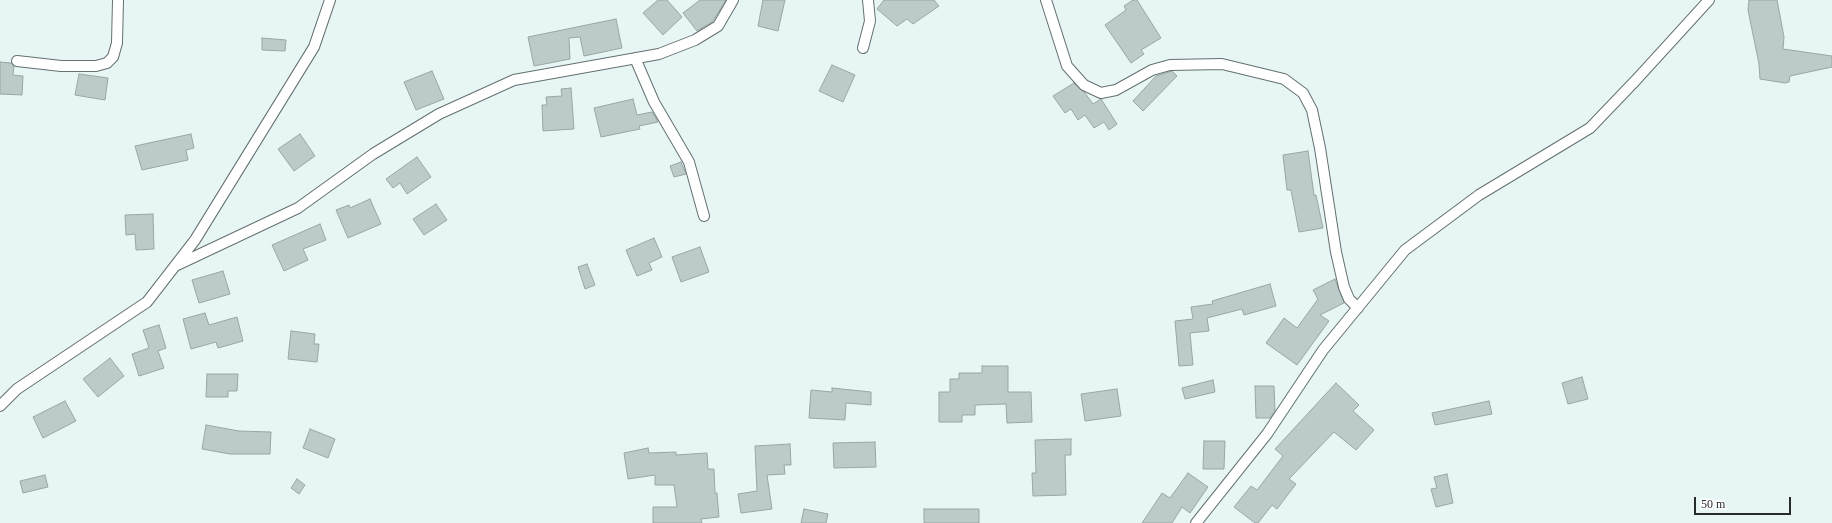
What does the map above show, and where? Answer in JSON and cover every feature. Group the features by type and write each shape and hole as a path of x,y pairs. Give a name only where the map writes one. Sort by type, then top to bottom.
{"street":[{"path":"17,61 61,66 96,66 108,63 113,56 117,43 118,0"},
{"path":"0,406 17,389 147,302 195,240 314,47 330,0"},
{"path":"175,266 298,208 373,154 439,114 514,80 659,54 701,37 718,26 733,0"},
{"path":"863,48 870,21 868,0"},
{"path":"1046,0 1067,66 1084,85 1101,93 1116,90 1152,70 1170,65 1222,64 1284,79 1303,93 1312,110 1320,148 1336,252 1344,286 1349,300 1358,308"},
{"path":"1196,523 1267,434 1323,350 1405,250 1479,195 1590,128 1709,0"},
{"path":"635,58 654,102 689,162 704,216"}],"building":[{"path":"658,0 667,0 682,17 663,35 643,13"},
{"path":"700,0 726,0 713,21 697,31 683,13"},
{"path":"763,0 785,0 778,31 758,26"},
{"path":"884,0 934,0 939,6 913,24 907,19 897,26 877,9"},
{"path":"1133,0 1137,0 1161,38 1141,50 1144,54 1131,63 1105,25 1126,10 1124,6"},
{"path":"1749,0 1777,0 1784,37 1783,49 1832,56 1832,67 1790,76 1789,82 1785,83 1760,79 1759,64 1748,10"},
{"path":"616,19 622,48 584,56 580,37 569,38 570,59 534,66 528,37"},
{"path":"262,38 286,40 285,51 262,50"},
{"path":"0,62 11,63 14,66 13,75 23,76 22,95 0,94"},
{"path":"832,65 855,75 843,102 819,91"},
{"path":"432,71 444,99 416,110 404,82"},
{"path":"1172,71 1177,76 1143,111 1133,101 1156,76"},
{"path":"79,74 108,78 105,100 75,95"},
{"path":"1074,83 1085,93 1093,104 1101,99 1117,124 1109,130 1104,122 1094,128 1085,115 1078,120 1071,109 1065,113 1053,96"},
{"path":"571,88 574,129 543,131 542,105 547,105 546,97 562,96 561,89"},
{"path":"633,99 637,115 652,112 658,122 639,126 640,129 601,137 594,108"},
{"path":"191,134 194,148 186,150 188,160 142,170 135,146"},
{"path":"300,134 315,156 294,171 278,149"},
{"path":"1308,151 1314,195 1316,195 1323,228 1299,232 1291,190 1287,190 1283,155"},
{"path":"417,157 431,177 407,194 400,183 393,188 386,179"},
{"path":"681,162 686,174 674,177 670,166"},
{"path":"370,199 381,224 348,238 336,210 349,205 350,208"},
{"path":"436,204 447,220 424,235 413,219"},
{"path":"153,214 154,249 136,250 135,234 126,235 125,215"},
{"path":"320,224 326,240 303,249 308,260 284,271 272,245"},
{"path":"654,238 662,257 649,263 652,270 637,276 626,250"},
{"path":"700,247 709,272 681,282 672,257"},
{"path":"587,264 595,285 585,289 578,267"},
{"path":"223,271 230,294 199,303 192,280"},
{"path":"1335,279 1344,303 1320,315 1329,321 1297,365 1266,343 1284,318 1297,328 1318,299 1313,290"},
{"path":"1270,284 1276,306 1244,315 1242,309 1207,318 1209,331 1190,333 1193,365 1179,366 1175,321 1193,319 1191,307 1213,304 1212,301"},
{"path":"205,313 209,325 237,317 243,341 218,348 216,342 191,349 183,319"},
{"path":"159,325 166,348 158,351 164,368 139,376 132,354 149,348 143,330"},
{"path":"291,331 315,334 314,344 319,344 317,362 288,359"},
{"path":"110,358 124,376 98,397 83,379"},
{"path":"982,366 1008,366 1008,392 1031,392 1032,422 1007,423 1006,404 975,405 975,415 962,415 962,422 939,422 939,392 950,392 950,379 959,379 959,373 982,373"},
{"path":"207,374 238,374 237,391 228,391 228,397 206,397"},
{"path":"1582,377 1588,399 1568,404 1562,383"},
{"path":"1213,380 1215,392 1185,399 1182,388"},
{"path":"1336,383 1359,405 1353,411 1374,430 1356,450 1334,432 1289,479 1296,484 1277,509 1272,505 1258,523 1255,523 1234,507 1251,486 1257,490 1283,456 1275,449"},
{"path":"1255,386 1274,386 1275,411 1270,418 1256,418"},
{"path":"832,388 871,392 871,405 846,403 845,420 809,418 811,390 832,392"},
{"path":"1117,389 1121,416 1085,421 1081,394"},
{"path":"65,401 76,421 43,438 33,417"},
{"path":"1489,401 1492,414 1435,425 1432,413"},
{"path":"206,425 239,431 271,432 270,454 230,454 202,449"},
{"path":"310,429 335,439 328,458 303,448"},
{"path":"1071,439 1071,455 1065,455 1066,495 1033,496 1032,473 1036,473 1035,440"},
{"path":"1204,441 1225,441 1224,469 1203,469"},
{"path":"875,442 876,467 834,468 833,443"},
{"path":"790,444 791,465 784,465 785,474 767,475 772,509 741,513 738,494 757,491 755,446"},
{"path":"648,448 649,453 676,452 676,455 707,453 708,469 714,469 715,493 717,493 719,517 701,519 702,523 653,523 653,507 677,507 674,485 655,485 655,475 628,479 624,453"},
{"path":"1188,473 1208,487 1190,513 1182,507 1172,523 1142,523 1162,493 1170,498"},
{"path":"1447,474 1453,503 1436,507 1431,489 1437,488 1434,477"},
{"path":"45,475 48,487 23,493 20,481"},
{"path":"297,479 305,485 299,494 291,488"},
{"path":"804,509 828,514 826,523 801,523"},
{"path":"924,509 979,509 979,523 924,523"}]}
